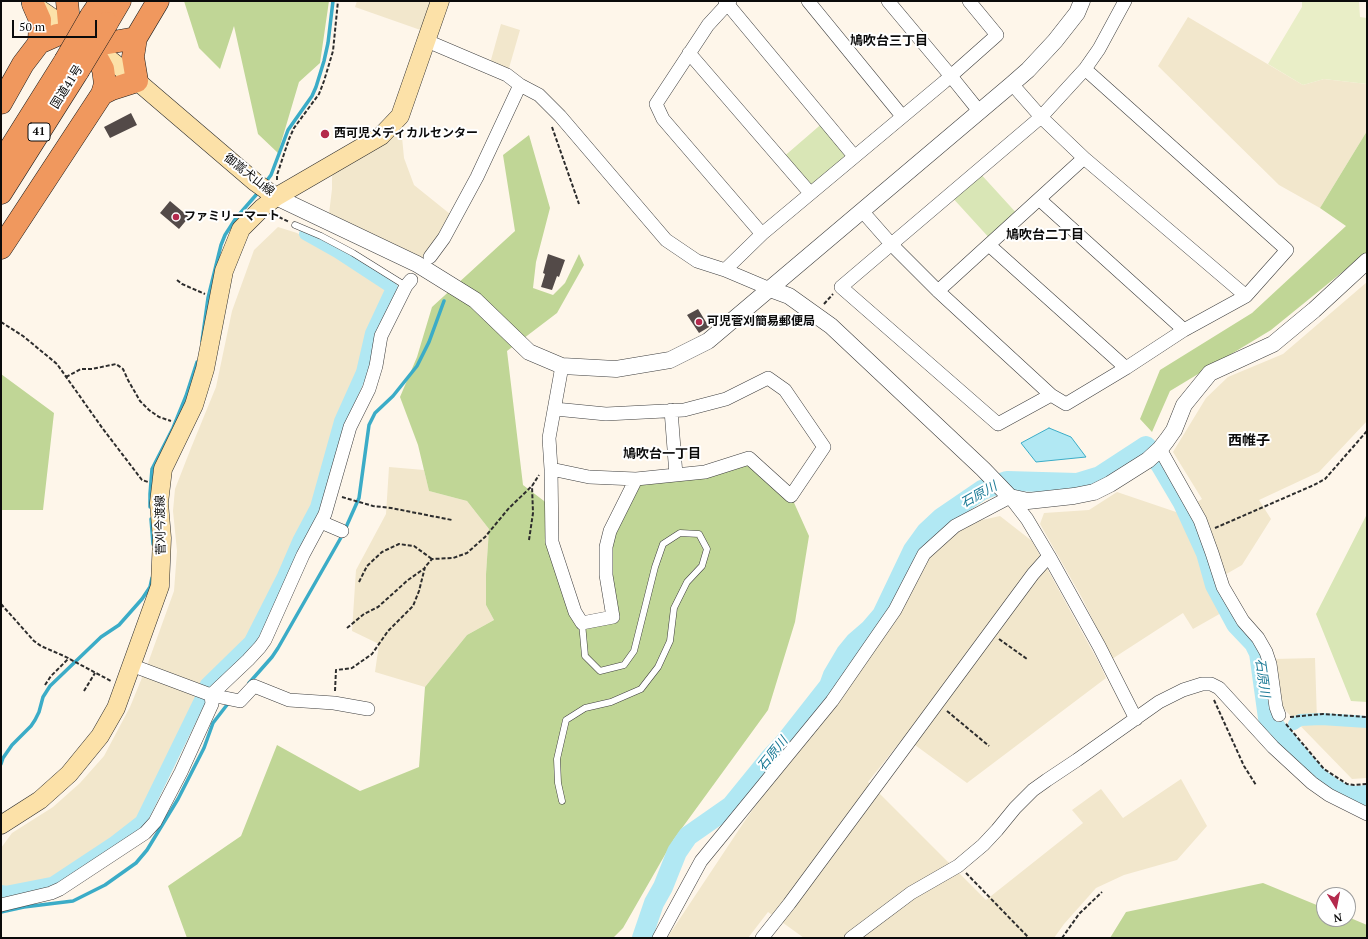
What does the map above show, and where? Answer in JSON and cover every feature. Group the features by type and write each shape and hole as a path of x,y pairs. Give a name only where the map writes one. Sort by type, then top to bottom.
{"highway":[{"path":"1,248 102,94 105,84 104,69 69,23 67,1"},
{"name":"国道41号","path":"1,193 100,13 120,1"},
{"path":"102,94 112,89 137,81 134,57 136,38 158,1"},
{"path":"30,3 40,20 39,43"},
{"path":"1,102 23,64 39,43 56,35 81,37 108,43 136,38"},
{"name":"国道41号","path":"1,163 72,66"}],"main road":[{"name":"御嵩犬山線","path":"30,3 81,37 137,81 255,182 276,197 381,136 400,116 440,1"},
{"name":"菅刈今渡線","path":"1,825 40,800 69,774 100,736 116,708 160,586 162,538 159,503 163,469 194,406 206,369 224,270 241,229 262,208 276,197"}],"street":[{"path":"808,1 902,116"},
{"path":"888,1 979,111"},
{"path":"725,270 762,234 997,35 969,1"},
{"path":"276,197 417,264 475,300 529,352 562,366 616,369 670,360 708,342 1012,84 1055,42 1077,12 1082,1"},
{"path":"1051,394 998,424 841,287 1041,117 1085,69 1125,1"},
{"path":"762,234 663,118 656,104 708,25 727,2 854,156"},
{"path":"427,41 507,75 520,85 539,95 560,116 666,240 697,261 725,270 789,296 832,326 983,469 1010,497 1050,556 1099,646 1136,719"},
{"path":"689,53 810,193"},
{"path":"863,212 892,245 938,291 1051,394 1066,404 1126,368 1184,330 1246,296 1287,250 1085,69"},
{"path":"1012,84 1041,117 1084,158 1246,296"},
{"path":"430,257 444,238 477,177 520,85"},
{"path":"938,291 1084,158"},
{"path":"1039,199 1184,330"},
{"path":"988,245 1126,368"},
{"path":"659,938 701,861 832,701 894,610 924,554 955,526 1010,497 1028,501 1074,496 1094,492 1110,484 1148,460 1160,449 1174,430 1184,405 1210,373 1273,344 1314,310 1367,261"},
{"path":"211,694 248,660 265,640 303,555 325,514 350,427 369,389 376,366 381,336 409,283"},
{"path":"562,366 549,438 552,542 575,612 582,623 613,617 606,575 606,547 610,531 636,479"},
{"path":"551,469 589,477 636,479 705,472 749,458 791,496 824,447 785,390 768,378 726,399 684,410 606,414 555,409"},
{"path":"671,410 676,475"},
{"path":"1160,449 1194,509 1205,533 1223,587 1243,621 1258,638 1266,652 1270,664 1276,707 1279,715"},
{"path":"320,522 342,531"},
{"path":"762,938 1033,574 1050,556"},
{"path":"131,665 211,694 240,701 254,686 290,700 334,703 368,709"},
{"path":"851,938 911,893 958,866 997,830 1015,808 1033,790 1159,702 1183,690 1202,684 1211,684 1219,688 1273,747 1312,783 1328,795 1367,814"},
{"path":"1,905 51,893 60,889 145,833 155,822 181,772 212,704 211,694"}],"lane":[{"path":"295,225 321,236 409,283"},
{"path":"562,801 558,783 557,759 566,720 585,708 611,702 641,689 658,667 670,641 674,608 687,582 702,566 706,549 699,534 680,533 663,544 655,567 634,651 624,665 600,671 586,656 582,623"}],"path":[{"path":"276,197 277,175 289,139 294,128 319,94 330,64 338,1"},
{"path":"543,99 579,204"},
{"path":"177,280 182,284 201,292"},
{"path":"814,313 841,287"},
{"path":"1,322 23,336 57,364 142,480 146,481"},
{"path":"66,377 82,369 92,369 116,364 124,369 128,380 140,401 148,410 168,420"},
{"path":"1205,533 1325,479 1367,431"},
{"path":"359,582 367,566 382,552 399,544 414,546 432,559 453,558 466,553 485,537 508,508 532,486 542,470 551,469"},
{"path":"529,540 533,513 532,486"},
{"path":"352,500 373,506 452,520"},
{"path":"347,628 364,614 378,607 425,567 432,559"},
{"path":"334,703 336,670 352,668 372,654 388,631 413,606 419,591 425,567"},
{"path":"1,604 34,641 41,646 69,658 123,688"},
{"path":"989,634 1027,660"},
{"path":"45,685 51,676 69,658"},
{"path":"84,692 95,673"},
{"path":"1208,684 1215,705 1244,766 1256,785"},
{"path":"936,705 947,711 989,746"},
{"path":"1279,715 1289,717 1323,714 1367,716"},
{"path":"1279,715 1304,747 1324,769 1347,784 1367,784"},
{"path":"958,866 1029,938"},
{"path":"1062,938 1079,914 1102,892"}],"shaded area":[{"path":"357,1 440,1 429,33 355,7"},
{"path":"1188,17 1303,85 1324,79 1367,84 1367,131 1320,208 1279,185 1158,66"},
{"path":"501,24 520,30 507,75 489,67"},
{"path":"400,116 404,158 414,185 455,218 421,267 328,222 332,189 332,165"},
{"path":"278,227 297,233 389,289 369,333 360,369 337,421 313,507 248,638 203,683 139,819 50,882 1,893 1,848 12,833 53,807 80,783 104,756 130,707 148,663 174,591 177,551 173,511 175,489 216,387 232,311 254,250"},
{"path":"1367,282 1367,421 1319,472 1259,500 1271,519 1242,565 1209,584 1223,612 1193,629 1183,613 1112,659 1082,598 1040,524 1044,513 1089,510 1117,492 1179,513 1202,499 1173,452 1206,398 1228,377 1283,354"},
{"path":"389,467 424,470 429,491 467,501 489,529 486,574 486,605 494,620 467,635 425,687 375,672 379,644 352,631 356,570 386,514"},
{"path":"1000,516 1032,541 1106,678 967,783 904,737 868,782 986,900 1083,823 1072,810 1101,789 1123,818 1181,779 1207,826 1177,860 1124,875 1096,888 1064,924 1054,938 804,938 768,912 748,938 667,938 744,822 815,722 924,554 955,526"},
{"path":"1315,658 1317,720 1367,724 1367,778 1352,779 1282,707 1274,659"}],"green space":[{"path":"184,1 329,1 320,63 299,82 278,153 258,134 234,26 220,69 199,48"},
{"path":"1302,1 1359,1 1360,17 1367,18 1367,84 1324,79 1303,85 1268,64 1302,7"},
{"path":"825,121 854,156 810,193 781,159"},
{"path":"1367,131 1367,252 1271,330 1170,391 1152,432 1140,419 1160,370 1252,313 1346,226 1320,208"},
{"path":"529,135 550,208 536,262 533,288 553,295 565,283 579,254 584,265 557,313 507,351 523,485 548,504 549,541 583,625 613,617 606,547 636,479 749,458 791,496 809,536 795,622 768,710 674,839 623,928 613,938 187,938 168,886 241,836 277,745 360,791 419,767 425,687 467,635 494,620 486,605 486,574 489,529 467,501 429,491 418,445 400,397 417,357 432,307 515,231 503,155"},
{"path":"978,171 1020,217 992,241 950,195"},
{"path":"1,374 54,413 43,510 1,510"},
{"path":"1367,514 1367,702 1351,701 1316,614"},
{"path":"1263,883 1316,905 1316,927 1356,927 1356,920 1367,925 1367,938 1110,938 1126,912"}],"water":[{"path":"1049,428 1071,437 1086,457 1036,462 1021,443"}],"building":[{"path":"131,113 137,125 110,138 104,127"},
{"path":"170,201 189,217 179,229 160,213"},
{"path":"548,254 565,260 559,277 557,276 552,290 541,287 545,274 543,273"},
{"path":"698,309 709,327 699,333 687,315"}],"waterway":[{"path":"268,179 271,175 288,130 312,96 316,87 328,43 333,1"},
{"path":"202,341 208,298 221,245 225,235 236,218 256,195"},
{"path":"1,891 6,892 52,883 114,842 141,821 200,700 206,684 250,641 316,507 340,421 362,372 371,333 392,288 337,252 305,234"},
{"path":"249,683 278,648 343,534 359,498 369,425 375,413 393,396 417,366 429,342 444,301"},
{"path":"150,507 152,469 173,428 186,396 197,362"},
{"name":"石原川","path":"642,938 654,903 663,887 677,852 688,836 731,806 785,742 829,686 833,675 846,653 882,615 913,550 926,532 941,518 982,490 1007,481 1077,483 1100,476 1146,446 1160,464 1183,503 1206,553 1215,585 1236,624 1254,643 1259,653 1268,718 1320,779 1334,789 1347,795 1367,795"},
{"path":"151,519 153,544"},
{"path":"1,764 3,758 12,745 35,720 43,697 50,686 101,637 119,625 142,599 150,587 152,578"},
{"path":"1,912 24,907 73,901 105,885 136,863 147,850 178,799 204,748 213,723 230,701"},
{"path":"1294,724 1300,720 1321,719 1367,722"},
{"name":"石原川","path":"1358,796 1367,803"}],"place":[{"name":"西可児メディカルセンター","path":"325,134"},
{"name":"ファミリーマート","path":"176,217"},
{"name":"可児菅刈簡易郵便局","path":"699,322"}],"district":[{"name":"鳩吹台三丁目","path":"889,41"},
{"name":"鳩吹台二丁目","path":"1045,235"},
{"name":"西帷子","path":"1249,441"},
{"name":"鳩吹台一丁目","path":"662,454"}]}
